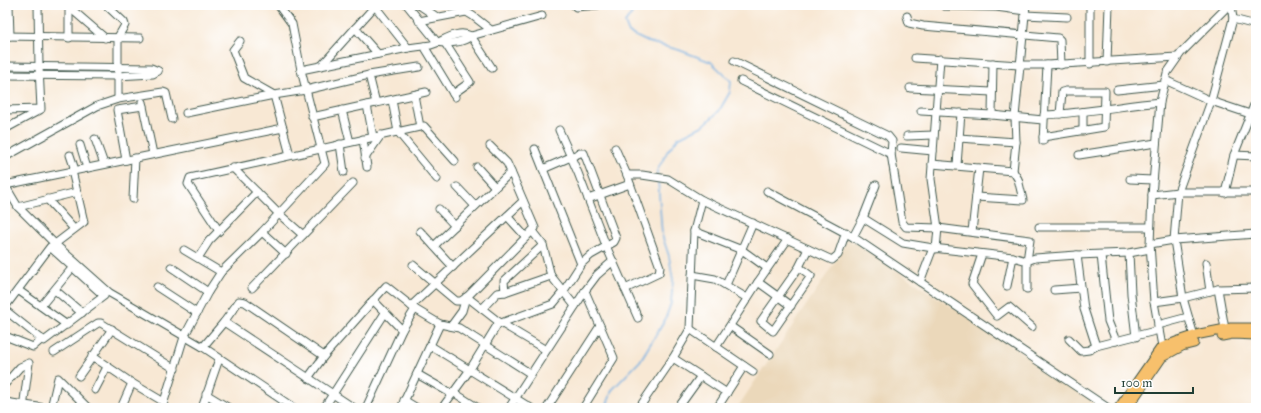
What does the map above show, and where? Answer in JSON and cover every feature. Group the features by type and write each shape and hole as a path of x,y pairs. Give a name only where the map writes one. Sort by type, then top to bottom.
{"main road":[{"path":"1119,408 1163,352 1179,340 1231,328 1256,328"},
{"path":"1127,408 1163,352 1202,340 1232,334 1256,335"}],"street":[{"path":"9,5 8,36 140,38"},
{"path":"38,5 41,109"},
{"path":"106,5 124,22 125,25 118,37 118,99"},
{"path":"92,356 163,405 184,337 208,292 221,272 262,232 325,164 312,117 292,24 278,5"},
{"path":"407,5 437,42 445,44 467,39 471,36 542,16"},
{"path":"419,5 437,17"},
{"path":"455,5 491,30"},
{"path":"574,5 576,8 598,5"},
{"path":"1090,5 1090,64"},
{"path":"1107,62 1109,5"},
{"path":"1194,336 1183,298 1174,240 1178,192 1211,102 1233,19 1230,5"},
{"path":"1163,352 1154,302 1150,246 1153,180 1160,102 1167,73 1181,52 1230,5"},
{"path":"69,6 69,38"},
{"path":"69,6 105,38"},
{"path":"322,65 374,6 408,48"},
{"path":"944,6 996,7 1067,17"},
{"path":"976,197 1023,200 1018,179 1013,171 1016,142 1015,117 1025,10"},
{"path":"419,21 466,12"},
{"path":"907,16 909,23 923,26 1058,38 1060,40 1061,65"},
{"path":"1233,19 1256,24"},
{"path":"355,28 378,54"},
{"path":"301,70 424,46 437,42 446,37 465,34 471,36 492,68"},
{"path":"240,41 233,50 244,78 274,95 290,156"},
{"path":"424,46 454,95 470,82 445,44"},
{"path":"915,58 1047,66 1177,58"},
{"path":"920,282 935,249 938,228 931,179 940,59"},
{"path":"734,61 888,136 892,141 891,154 902,222 906,227 938,228 1030,240 1027,261 1027,289"},
{"path":"992,115 993,63"},
{"path":"5,66 39,71 117,76 153,74 158,71 151,68 117,68 39,71 5,74"},
{"path":"1047,66 1043,139 1066,132 1104,127 1105,91 1066,90 1062,92 1060,114"},
{"path":"186,113 306,90 369,75 418,67"},
{"path":"369,75 376,103"},
{"path":"741,81 891,154"},
{"path":"1117,90 1165,83 1211,102 1253,116"},
{"path":"910,88 992,92"},
{"path":"5,157 97,106 118,99 163,92 166,93 172,119"},
{"path":"312,117 426,92"},
{"path":"414,95 420,127"},
{"path":"141,96 153,154"},
{"path":"392,100 398,132 437,179"},
{"path":"1226,193 1234,155 1253,116 1256,100"},
{"path":"921,111 1044,118 1060,114 1104,110 1160,102"},
{"path":"365,158 377,136 366,105"},
{"path":"126,160 117,110 143,106"},
{"path":"5,110 41,109"},
{"path":"5,129 41,109"},
{"path":"342,110 350,142"},
{"path":"1083,112 1083,130"},
{"path":"957,166 961,113"},
{"path":"219,231 188,184 190,178 424,126 455,161"},
{"path":"5,310 44,341 104,296 72,267 53,246 18,207 5,186 104,164 283,128"},
{"path":"559,130 578,173 607,248 638,318"},
{"path":"907,136 934,135"},
{"path":"959,138 1016,142"},
{"path":"95,139 104,164"},
{"path":"362,140 367,167"},
{"path":"1079,155 1156,143"},
{"path":"340,144 344,172"},
{"path":"80,145 87,168"},
{"path":"451,326 462,311 466,299 535,228 507,163 490,146"},
{"path":"615,148 627,175 660,266 659,273 625,289"},
{"path":"901,148 933,151"},
{"path":"535,150 581,264"},
{"path":"442,408 469,371 500,322 553,304 563,292 581,264 591,255 607,248 616,238 584,154 580,153 543,169"},
{"path":"5,307 53,246 84,222 70,155"},
{"path":"1234,155 1256,156"},
{"path":"133,199 134,158"},
{"path":"932,164 1013,171"},
{"path":"477,167 495,187"},
{"path":"233,168 279,214 303,235"},
{"path":"972,232 979,168"},
{"path":"578,173 590,169"},
{"path":"434,246 511,172"},
{"path":"627,175 642,175 668,179 702,200 832,260 838,255 846,232"},
{"path":"1130,180 1153,180"},
{"path":"252,288 353,183"},
{"path":"588,199 630,184"},
{"path":"854,237 876,185"},
{"path":"456,187 475,206"},
{"path":"767,191 854,237 1108,408"},
{"path":"18,207 77,192"},
{"path":"198,258 209,241 257,192"},
{"path":"1152,195 1178,192 1256,192"},
{"path":"47,199 74,229"},
{"path":"639,408 690,330 694,231 702,200"},
{"path":"366,408 413,307 436,283 523,201"},
{"path":"439,209 455,226"},
{"path":"507,216 526,237"},
{"path":"863,218 903,243 935,249 1013,257 1027,261 1035,258 1077,254 1100,255 1129,253 1174,240 1256,234"},
{"path":"726,284 753,223"},
{"path":"1039,228 1150,226"},
{"path":"420,231 453,267"},
{"path":"532,231 543,245 551,276 575,306"},
{"path":"694,231 742,250 767,268"},
{"path":"262,232 286,254"},
{"path":"716,347 767,268 788,239"},
{"path":"505,292 504,281 543,245"},
{"path":"53,246 110,293 203,348 294,408"},
{"path":"799,267 811,276 773,331 761,321 799,267 808,249"},
{"path":"184,250 221,272"},
{"path":"1129,253 1131,294 1136,336"},
{"path":"982,254 972,284 997,316 1009,307 1032,327"},
{"path":"1077,254 1084,309 1096,346"},
{"path":"1100,255 1108,321 1116,341"},
{"path":"1007,286 1013,257"},
{"path":"509,408 585,291 597,275 613,261"},
{"path":"1206,263 1210,290"},
{"path":"413,265 456,301 466,299 473,302 500,322 546,350"},
{"path":"41,306 56,290 72,267"},
{"path":"171,267 208,292"},
{"path":"692,275 715,279 726,284 747,298"},
{"path":"482,309 497,293 505,292 551,276"},
{"path":"758,282 791,306"},
{"path":"308,378 324,356 386,286 413,307 440,324 459,328 531,374"},
{"path":"157,287 197,313"},
{"path":"1054,290 1081,288"},
{"path":"1154,302 1183,298 1210,290 1256,288"},
{"path":"1218,289 1225,329"},
{"path":"18,290 67,325"},
{"path":"56,290 82,313"},
{"path":"583,408 614,358 585,291"},
{"path":"373,300 402,330"},
{"path":"203,348 239,301 244,302 324,356"},
{"path":"324,408 385,313"},
{"path":"1069,339 1081,351 1089,350 1096,346 1136,336 1188,317"},
{"path":"224,322 354,408"},
{"path":"54,352 98,323 101,323 175,369"},
{"path":"401,408 440,324"},
{"path":"547,408 600,326"},
{"path":"730,326 770,354"},
{"path":"79,376 112,329"},
{"path":"690,330 753,372"},
{"path":"5,336 34,347 42,339"},
{"path":"431,346 469,371 531,408"},
{"path":"673,358 727,393"},
{"path":"202,408 219,359"},
{"path":"5,384 20,367 29,363 23,406"},
{"path":"717,408 744,366"},
{"path":"95,390 107,367"},
{"path":"417,374 478,408"},
{"path":"678,408 701,376"},
{"path":"51,408 58,378 88,408"},
{"path":"122,408 132,383"},
{"path":"206,394 230,408"},
{"path":"404,400 417,408"},
{"path":"5,402 23,406 45,408"}],"shaded area":[{"path":"847,238 1106,408 737,408 838,258"}],"waterway":[{"path":"641,5 634,10 625,23 629,33 648,42 679,50 711,62 731,81 730,92 719,111 704,125 678,138 667,152 657,171 657,174"},
{"path":"606,408 612,390 640,361 665,320 671,303 673,280 669,256 662,235 658,180"}]}
